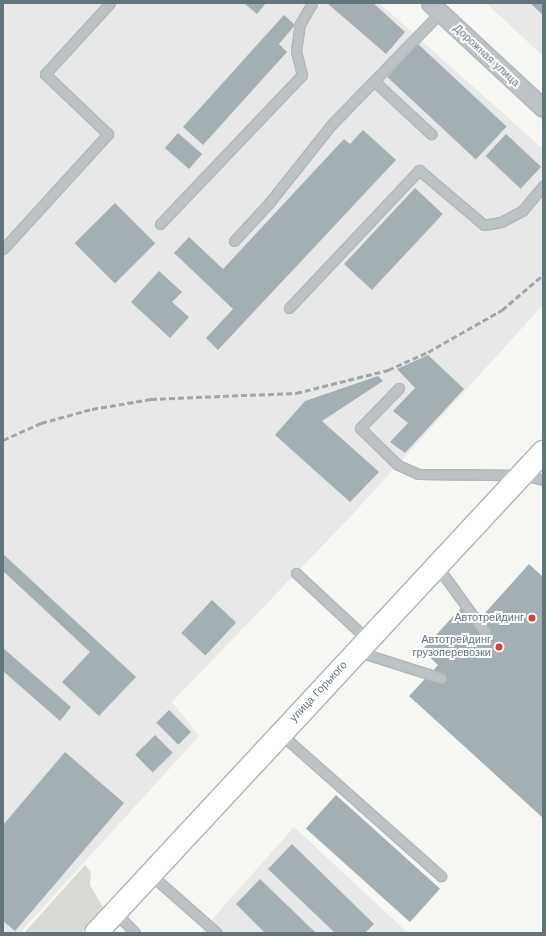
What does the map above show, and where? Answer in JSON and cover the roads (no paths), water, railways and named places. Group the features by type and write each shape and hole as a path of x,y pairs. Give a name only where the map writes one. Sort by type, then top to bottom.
{"street":[{"name":"Дорожная улица","path":"435,8 543,108"},
{"name":"улица Горького","path":"96,933 543,452"}],"lane":[{"path":"3,249 108,134 45,74 110,3"},
{"path":"160,224 302,75 296,51 300,24 312,3"},
{"path":"234,241 270,203 331,126 374,81 435,8"},
{"path":"374,81 431,134"},
{"path":"289,308 419,170 484,225 501,222 522,211 543,186"},
{"path":"399,388 360,428 398,464 418,474 522,475 543,480"},
{"path":"437,566 485,632"},
{"path":"296,573 363,646 441,678"},
{"path":"281,734 441,876"},
{"path":"150,874 216,933"},
{"path":"115,912 135,933"}],"railway":[{"path":"3,440 41,423 92,409 151,399 296,393 388,370 428,352 502,310 543,275"}],"place":[{"name":"Автотрейдинг","path":"532,618"},
{"name":"Автотрейдинг грузоперевозки","path":"499,647"}]}
